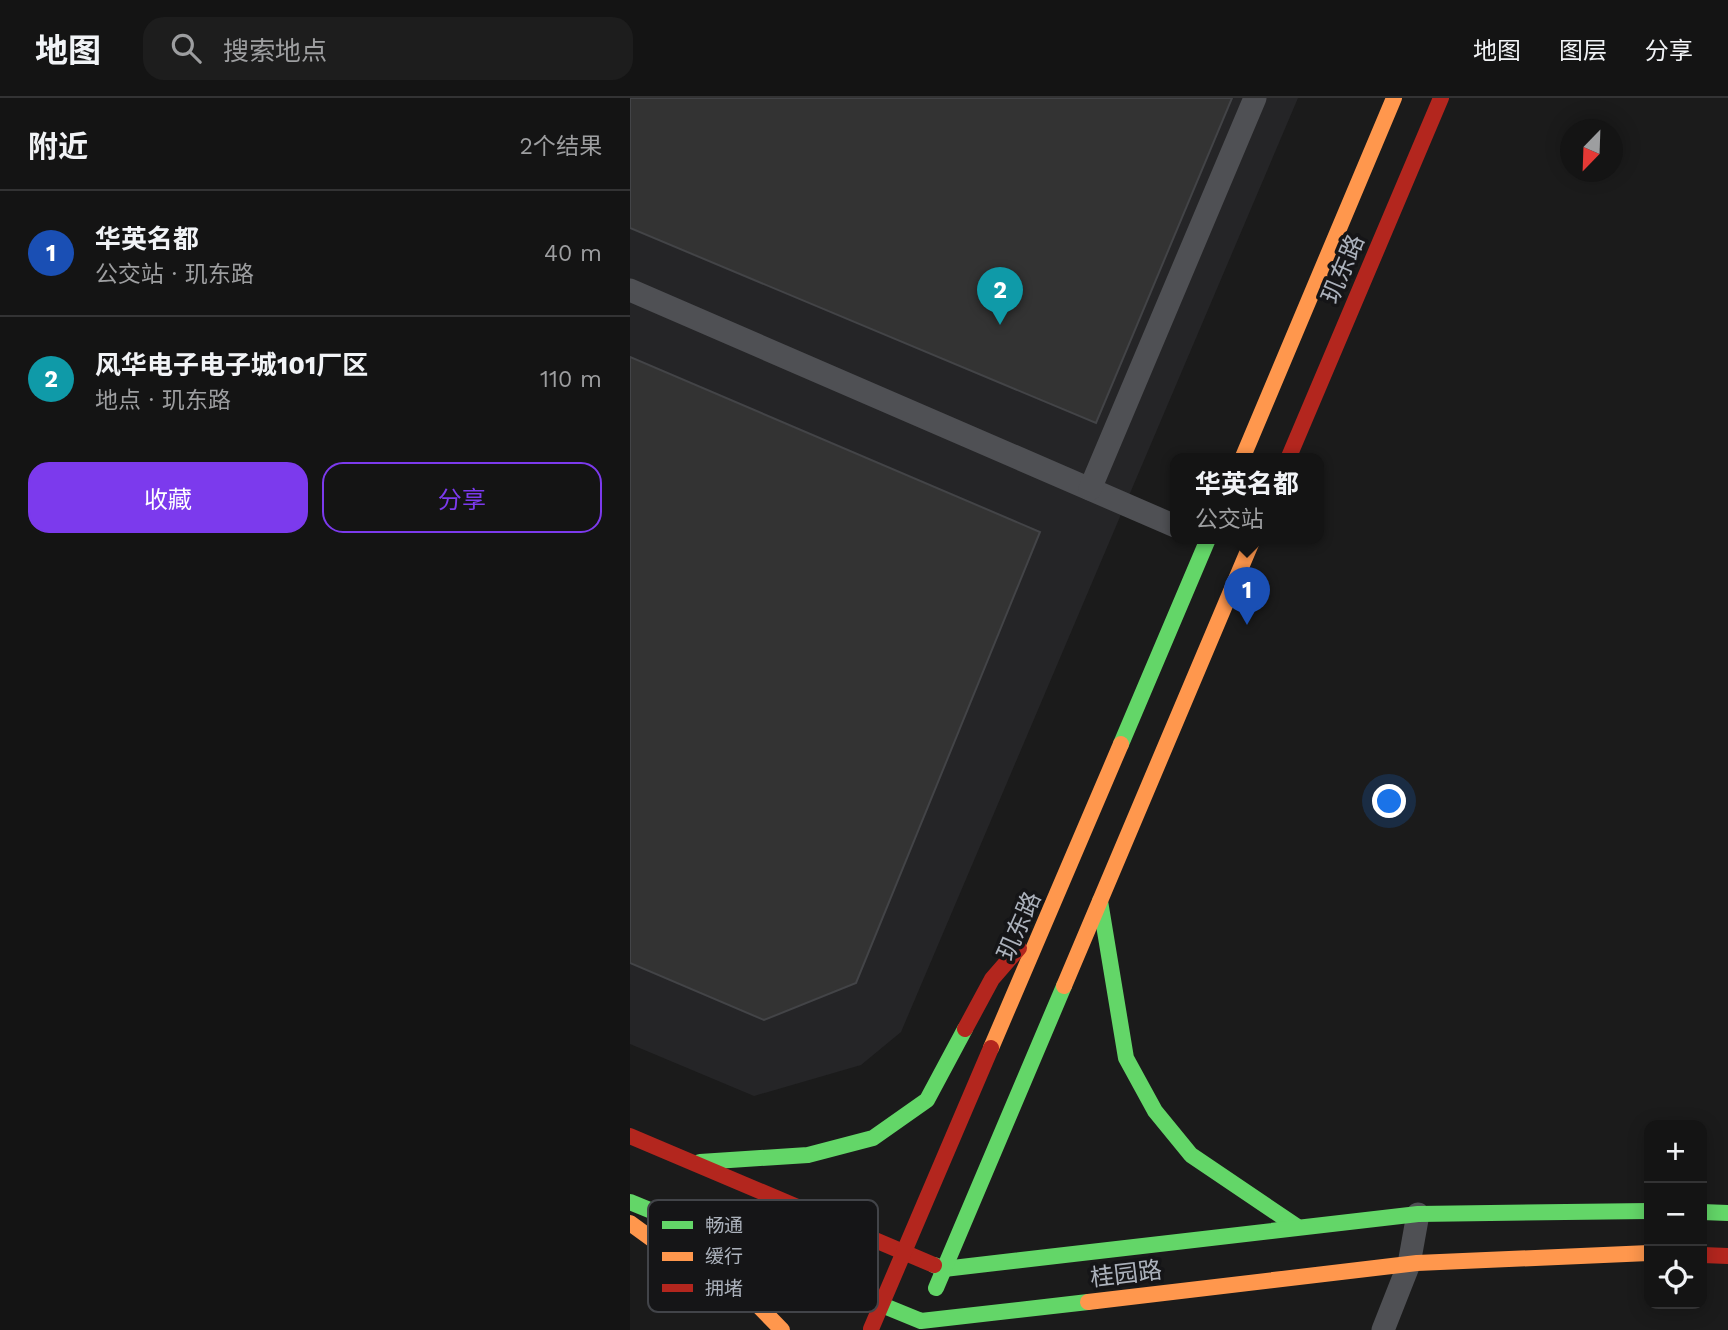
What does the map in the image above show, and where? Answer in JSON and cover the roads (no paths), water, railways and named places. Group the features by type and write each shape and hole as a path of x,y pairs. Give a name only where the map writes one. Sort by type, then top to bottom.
{"main road":[{"name":"玑东路","path":"1245,453 1394,98"},
{"name":"玑东路","path":"1291,453 1441,98"},
{"name":"玑东路","path":"878,1311 1052,908 1205,544"},
{"path":"920,1326 1251,544"},
{"path":"1100,901 1126,1058 1155,1111 1191,1155 1296,1226"},
{"path":"691,1162 808,1155 873,1138 927,1100 992,979 1052,908"},
{"path":"630,1136 782,1200"},
{"name":"桂园路","path":"630,1202 648,1209"},
{"path":"878,1241 944,1269 1296,1226 1418,1214 1644,1210"},
{"path":"1707,1212 1728,1213"},
{"path":"630,1223 648,1236"},
{"name":"桂园路","path":"880,1305 920,1326 1409,1264 1644,1253"},
{"path":"1707,1255 1728,1255"},
{"path":"1124,1316 1199,1289"},
{"path":"764,1312 782,1330"},
{"name":"玑东路","path":"871,1330 877,1312"}],"lane":[{"path":"1090,489 1255,98"},
{"path":"630,290 1170,524"},
{"path":"1383,1330 1409,1264 1418,1214"}],"place":[{"name":"风华电子电子城101厂区","path":"1000,325"},
{"name":"华英名都","path":"1247,625"}]}
